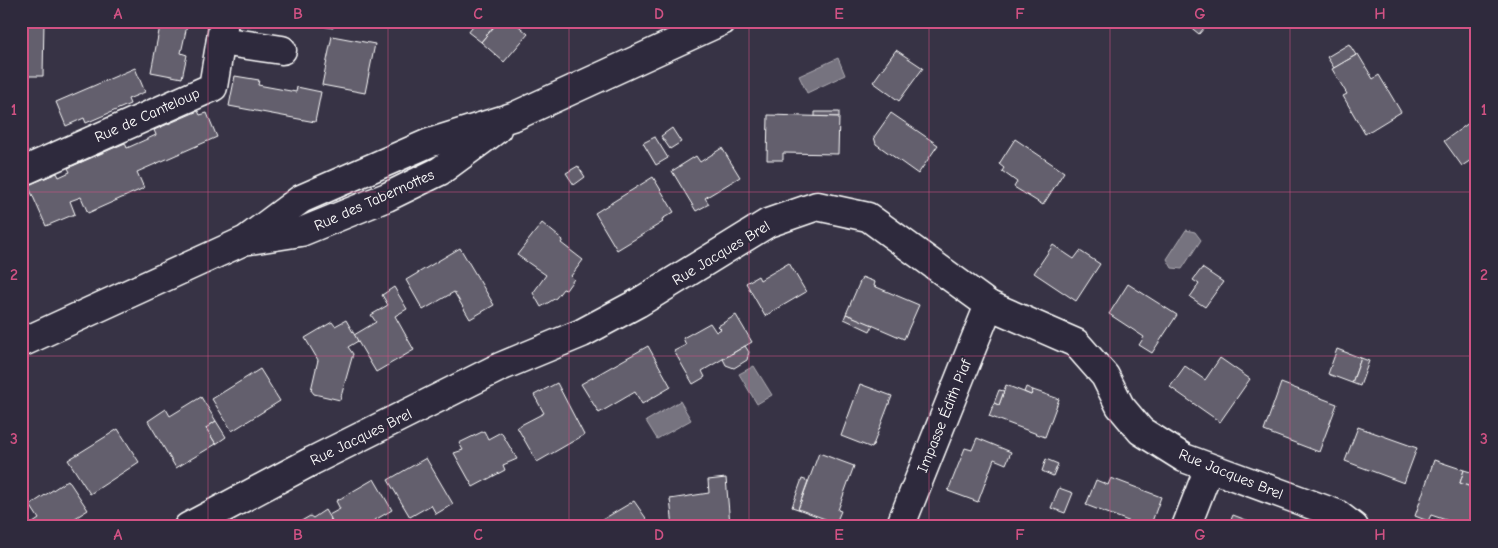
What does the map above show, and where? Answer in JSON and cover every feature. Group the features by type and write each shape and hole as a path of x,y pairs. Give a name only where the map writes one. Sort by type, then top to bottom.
{"street":[{"name":"Rue des Tabernottes","path":"21,343 246,240 301,199 429,142 515,116 722,21"},
{"path":"222,31 282,50"},
{"name":"Rue de Canteloup","path":"21,172 213,87 222,31"},
{"name":"Rue Jacques Brel","path":"188,527 224,518 500,367 582,333 638,303 768,223 817,206 868,217 989,305 1076,344 1105,376 1120,406 1141,431 1184,458 1337,514 1354,527"},
{"name":"Impasse Édith Piaf","path":"900,527 989,305"},
{"path":"1186,527 1209,468"}],"shaded area":[{"path":"838,58 845,75 807,93 799,76"},
{"path":"1186,230 1195,232 1201,240 1182,269 1172,268 1167,259"},
{"path":"754,366 772,395 757,404 739,374"},
{"path":"680,401 691,420 657,439 646,421"}],"building":[{"path":"21,21 44,21 43,76 21,76"},
{"path":"161,21 188,21 181,53 187,55 182,78 151,72"},
{"path":"311,21 334,21 333,28 310,24"},
{"path":"477,21 498,21 481,42 468,32"},
{"path":"499,21 513,21 528,34 504,62 481,42"},
{"path":"1183,21 1210,21 1199,34"},
{"path":"332,36 375,44 365,93 322,85"},
{"path":"1349,44 1356,55 1334,68 1327,57"},
{"path":"896,50 923,68 899,101 873,82"},
{"path":"1358,54 1373,79 1379,75 1401,112 1365,134 1343,96 1347,94 1332,69"},
{"path":"135,68 145,92 128,99 130,104 86,123 84,118 66,126 56,102"},
{"path":"235,76 259,80 258,85 296,92 297,87 321,92 315,122 229,106"},
{"path":"198,111 200,115 207,113 217,137 137,172 144,188 88,213 81,197 70,201 75,214 46,226 28,185 57,173 59,177 70,172 68,168 125,143 127,148 156,135 154,130"},
{"path":"815,112 839,112 839,117 815,117"},
{"path":"891,113 938,145 918,174 876,144 874,137"},
{"path":"768,115 839,117 838,154 783,153 783,160 767,160"},
{"path":"1477,117 1477,156 1462,166 1444,141"},
{"path":"672,128 681,142 670,149 661,136"},
{"path":"655,137 668,158 656,165 643,143"},
{"path":"1015,139 1064,172 1043,205 1014,187 1017,182 1002,171 1004,168 999,164"},
{"path":"722,148 740,177 705,198 709,204 696,211 672,171 696,156 700,162"},
{"path":"578,166 585,177 574,185 566,173"},
{"path":"653,177 674,212 662,219 663,222 617,250 595,213"},
{"path":"542,223 563,240 561,243 583,260 571,276 574,279 566,290 563,289 556,298 541,307 533,293 546,275 517,255"},
{"path":"1053,245 1074,259 1080,251 1100,264 1076,301 1034,273"},
{"path":"460,248 494,305 470,319 454,292 423,310 406,280"},
{"path":"789,263 806,292 765,316 746,283 758,276 760,280"},
{"path":"1202,268 1223,282 1205,307 1190,297 1199,284 1193,280"},
{"path":"862,277 875,282 874,286 919,305 904,339 846,314"},
{"path":"1128,284 1177,315 1152,353 1139,345 1144,337 1109,314"},
{"path":"394,287 407,309 395,316 414,350 376,372 354,335 376,322 371,315 388,305 382,295"},
{"path":"846,314 873,325 870,331 844,319"},
{"path":"736,315 752,342 702,371 705,377 693,384 674,351 686,345 683,338 710,323 716,332 721,329 718,326"},
{"path":"346,320 358,341 348,347 353,354 340,400 314,394 311,390 318,360 305,338 332,322 335,326"},
{"path":"648,346 671,387 642,404 635,392 599,413 581,384"},
{"path":"745,346 749,352 747,360 734,368 726,365 723,359"},
{"path":"1337,349 1361,358 1352,383 1328,374"},
{"path":"1220,358 1250,379 1220,422 1170,387 1185,366 1205,380"},
{"path":"1361,358 1369,361 1360,386 1352,383"},
{"path":"260,369 280,401 232,431 212,399"},
{"path":"557,383 584,435 537,462 517,427 544,413 534,395"},
{"path":"1281,383 1337,404 1319,452 1264,431"},
{"path":"860,384 892,396 872,448 841,436"},
{"path":"1006,385 1031,395 1033,390 1059,399 1045,437 989,416 994,403 999,405"},
{"path":"1026,387 1033,390 1031,395 1024,392"},
{"path":"999,390 1004,391 999,405 994,403"},
{"path":"201,397 216,421 206,428 216,444 176,468 148,421 166,409 170,416"},
{"path":"216,421 226,437 216,444 206,428"},
{"path":"1358,427 1417,448 1404,483 1345,461"},
{"path":"118,429 139,462 90,494 68,460"},
{"path":"484,431 488,439 501,432 517,459 503,465 505,470 473,487 454,453 463,450 459,443"},
{"path":"977,438 1011,452 1006,464 994,459 978,502 948,491 965,448 972,450"},
{"path":"819,453 854,466 838,510 841,511 836,523 798,509"},
{"path":"426,458 453,504 436,514 431,505 410,517 388,480"},
{"path":"1046,459 1058,464 1053,476 1042,471"},
{"path":"1434,460 1464,470 1460,483 1477,489 1477,498 1467,527 1431,515 1428,521 1415,516"},
{"path":"1464,470 1477,474 1477,489 1460,483"},
{"path":"726,478 730,524 717,527 673,527 670,499 709,493 708,480"},
{"path":"1111,478 1161,497 1150,527 1144,527 1086,505 1096,480 1108,485"},
{"path":"374,479 392,510 363,527 335,527 329,515 340,509 336,501"},
{"path":"802,479 808,481 798,509 792,507"},
{"path":"68,480 88,510 61,527 27,527 39,519 30,505"},
{"path":"1059,488 1073,493 1065,513 1051,508"},
{"path":"634,501 650,524 645,527 590,527"},
{"path":"325,510 335,527 291,527 310,516 313,518"},
{"path":"1233,515 1265,527 1228,527"}]}
